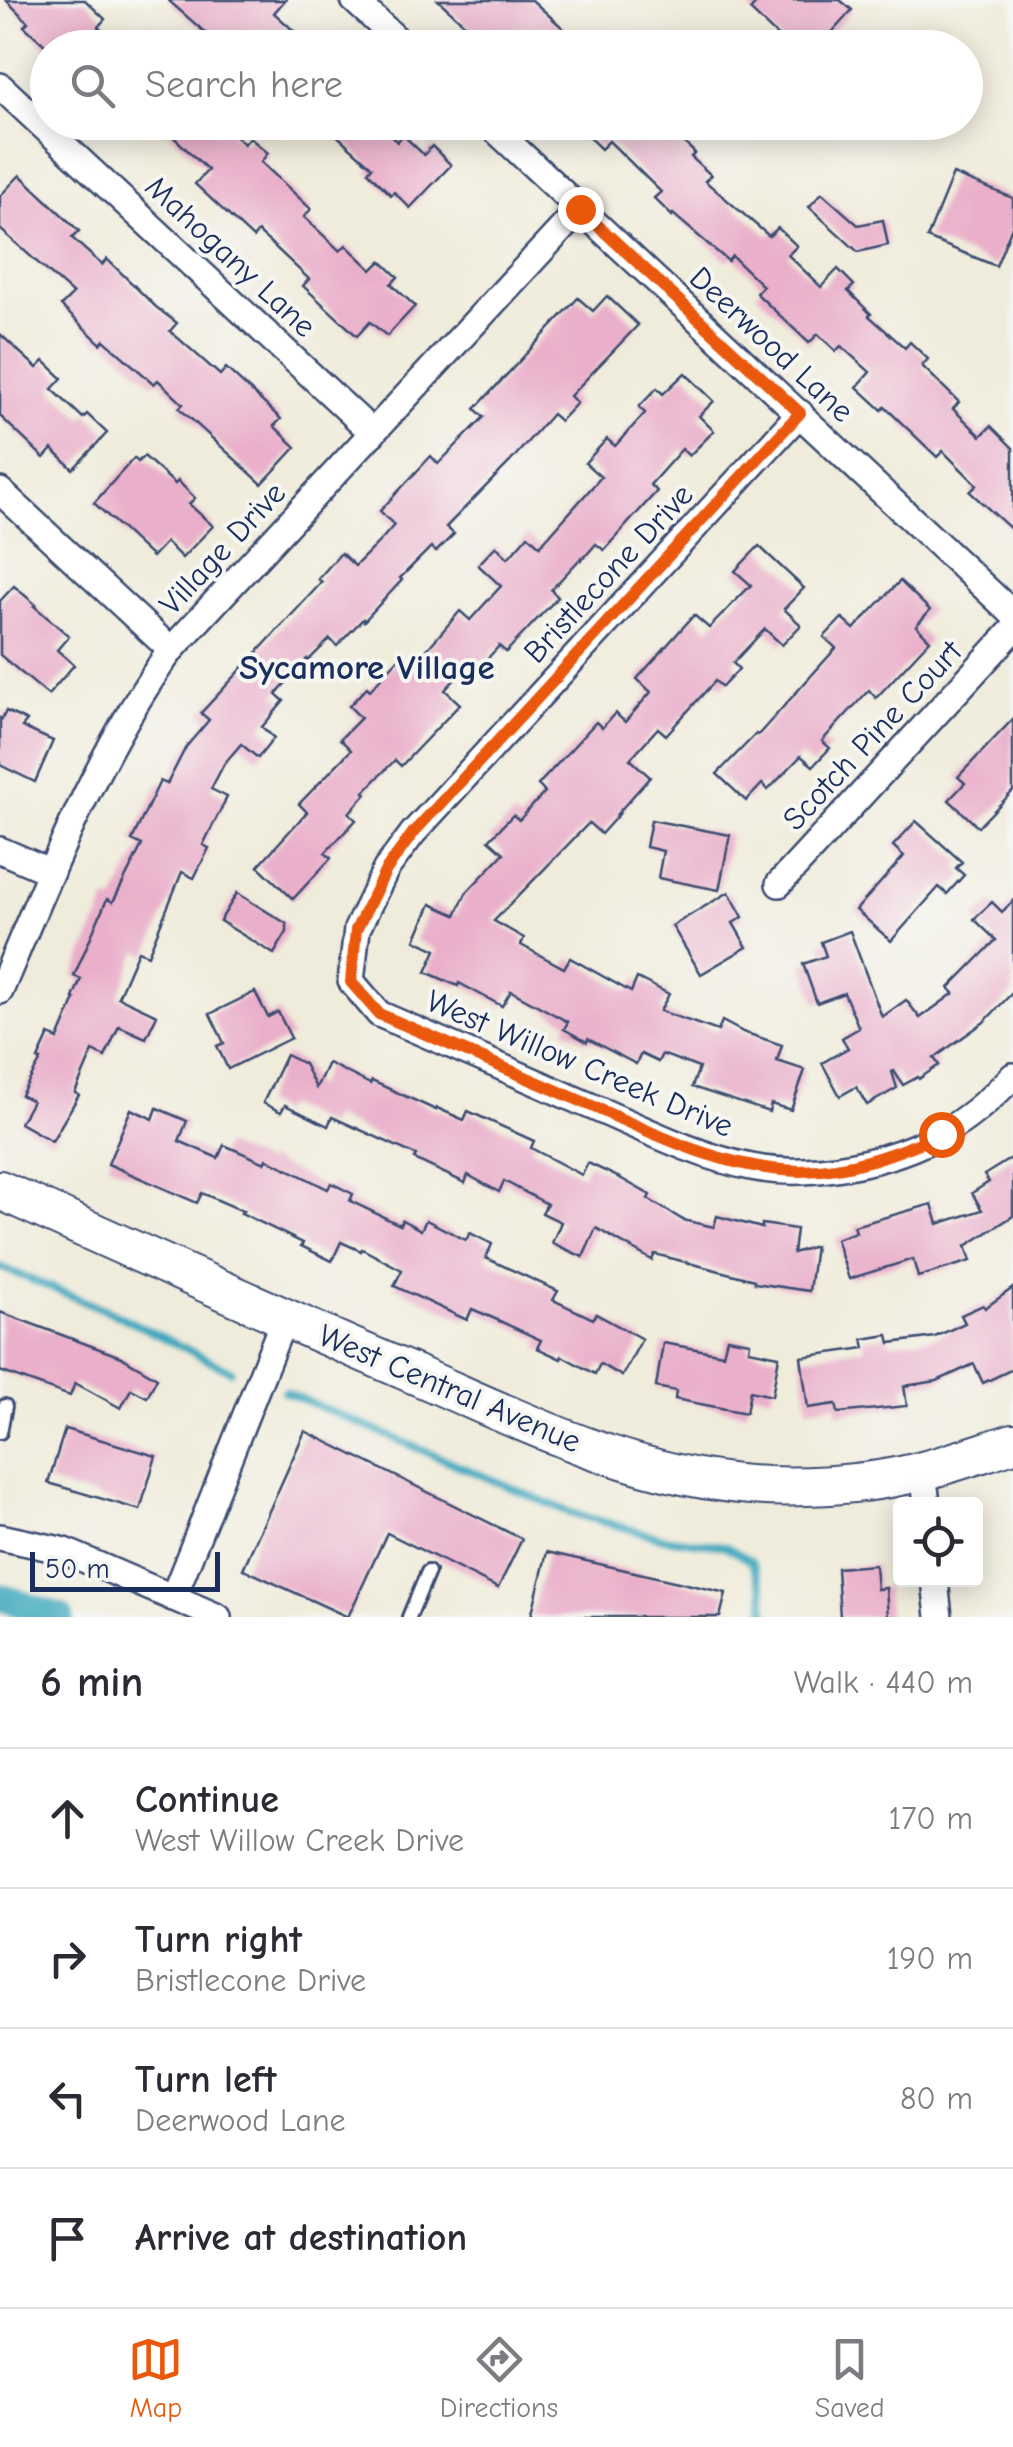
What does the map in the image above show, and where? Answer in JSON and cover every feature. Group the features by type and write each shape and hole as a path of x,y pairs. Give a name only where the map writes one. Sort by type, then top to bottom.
{"street":[{"path":"354,0 386,30"},
{"name":"Mahogany Lane","path":"0,86 30,114"},
{"name":"Mahogany Lane","path":"58,140 373,433"},
{"name":"Deerwood Lane","path":"505,140 1013,614"},
{"name":"Village Drive","path":"0,991 99,767 143,688 171,650 580,209"},
{"name":"Bristlecone Drive","path":"351,982 356,930 386,870 413,833 800,413"},
{"path":"0,491 171,650"},
{"name":"Scotch Pine Court","path":"780,884 1013,630"},
{"path":"0,850 51,872"},
{"name":"West Willow Creek Drive","path":"351,982 379,1014 696,1152 753,1167 804,1171 897,1153 941,1134 987,1102 1013,1076"},
{"name":"West Central Avenue","path":"0,1190 560,1437 644,1466 723,1482 784,1486 861,1482 925,1488 1013,1443"},
{"path":"173,1598 284,1318"},
{"path":"0,1537 65,1551 218,1617"},
{"path":"936,1587 939,1617"}],"lane":[{"path":"0,1432 6,1406"},
{"path":"409,1617 428,1572"}],"building":[{"path":"6,0 85,0 105,19 98,27 101,30 30,32 24,26 28,22"},
{"path":"168,0 285,0 274,13 293,30 202,30"},
{"path":"438,0 532,0 565,30 471,30"},
{"path":"759,0 840,0 852,10 834,30 771,30 750,10"},
{"path":"177,140 240,140 244,144 252,140 268,153 261,162 311,209 304,217 340,251 346,245 372,270 381,261 398,277 391,284 415,306 387,336 370,322 357,336 303,286 309,279 275,247 258,232 253,238 195,184 208,170"},
{"path":"342,140 408,140 424,155 432,146 451,165 410,208 368,172 372,167"},
{"path":"592,140 681,140 695,153 691,157 711,175 705,181 769,236 778,228 797,246 788,255 821,287 838,269 854,285 848,291 869,316 905,348 910,342 928,359 922,366 959,402 953,409 981,436 991,426 1013,448 1013,531 970,492 977,485 943,451 937,457 885,407 882,410 857,387 870,372 841,346 836,351 818,334 809,343 756,293 763,286 732,256 728,261 654,198 661,192 609,141 601,149"},
{"path":"953,174 1013,198 1013,224 996,266 927,238"},
{"path":"20,175 79,231 72,238 102,265 107,259 177,323 170,331 220,375 226,368 281,419 274,426 296,447 262,484 179,408 183,404 158,380 154,384 104,340 101,344 61,306 73,294 0,229 0,196"},
{"path":"822,193 858,225 883,220 888,245 858,252 809,207"},
{"path":"607,296 638,325 570,396 577,403 560,421 552,414 446,527 454,534 436,552 431,547 364,621 337,646 330,639 307,659 276,694 284,701 262,727 274,738 258,758 241,744 224,764 211,789 227,797 203,845 209,848 194,878 182,872 148,955 138,951 118,997 157,1015 146,1038 119,1026 105,1057 93,1051 75,1093 79,1095 52,1141 20,1123 32,1101 21,1095 41,1060 38,1059 49,1035 58,1039 81,979 74,976 107,899 113,902 142,845 132,840 160,781 167,784 186,747 209,720 201,713 322,582 318,579 341,553 355,566 382,539 394,525 380,511 431,456 438,464 484,417 475,409 578,298 593,311"},
{"path":"0,334 37,368 44,361 62,378 52,389 83,418 87,414 107,433 73,469 52,449 44,458 0,416"},
{"path":"685,373 714,401 699,416 714,431 689,456 682,449 650,485 657,491 604,550 596,544 581,558 551,590 558,597 506,652 499,646 479,668 472,661 445,690 460,704 401,766 395,760 364,792 349,813 356,820 325,853 331,858 293,899 258,866 307,812 299,804 351,750 340,739 361,718 349,706 367,687 370,690 399,658 411,668 460,611 470,620 501,586 478,565 496,546 508,558 528,535 540,546 601,477 585,463 607,439 615,446 645,413 639,407 657,388 663,394"},
{"path":"144,456 195,498 189,504 213,526 182,558 166,542 152,557 94,503 134,458 138,462"},
{"path":"759,546 804,588 784,609 801,625 782,645 765,629 733,663 739,669 722,687 715,681 666,735 658,728 630,759 650,777 619,814 601,834 589,823 494,921 524,938 521,945 564,968 570,958 631,992 637,978 669,994 660,1011 718,1031 722,1021 782,1045 777,1061 805,1070 791,1110 771,1104 769,1112 692,1087 699,1068 662,1054 658,1062 641,1054 636,1064 588,1039 587,1042 564,1029 568,1022 511,991 502,1006 459,983 458,986 426,972 436,950 415,940 431,904 456,915 466,893 504,853 489,840 513,815 519,820 545,792 538,785 596,722 602,728 615,713 625,722 651,692 637,679 694,615 709,628 751,585 735,571"},
{"path":"900,581 930,610 916,626 930,640 876,698 869,690 822,741 830,748 813,766 801,756 768,790 762,784 746,801 717,774 758,735 836,648 824,637 842,618 854,629"},
{"path":"14,586 69,636 57,650 74,665 48,695 0,655 0,601"},
{"path":"6,711 27,721 22,727 53,741 35,782 0,765 0,718"},
{"path":"1013,719 1013,791 978,827 949,800 965,783 958,777"},
{"path":"651,820 730,835 719,890 658,878 663,851 646,847"},
{"path":"916,821 962,862 956,868 964,875 947,894 939,887 891,941 856,910 904,856 893,846"},
{"path":"729,892 743,917 733,923 747,947 701,974 672,926"},
{"path":"237,893 287,924 287,932 274,954 220,921"},
{"path":"1013,901 1013,992 984,1022 934,1058 939,1065 919,1079 903,1085 892,1072 897,1088 867,1105 856,1087 840,1096 822,1063 848,1048 842,1038 859,1028 844,993 817,1003 803,964 826,956 821,942 850,931 882,1017 906,1000 920,1018 954,993 949,988 996,940 974,919 992,902 1002,912"},
{"path":"255,992 268,1017 278,1012 291,1038 228,1069 217,1046 224,1043 210,1014"},
{"path":"286,1055 304,1064 316,1088 328,1063 370,1084 372,1081 464,1120 468,1111 534,1141 531,1148 582,1175 588,1163 620,1178 683,1220 714,1227 717,1216 762,1228 762,1224 796,1229 793,1253 815,1246 809,1291 754,1283 655,1254 652,1260 596,1228 583,1257 552,1243 561,1222 542,1213 547,1204 504,1181 499,1192 468,1175 465,1183 414,1159 416,1155 332,1117 328,1126 285,1105 281,1112 263,1103"},
{"path":"157,1108 187,1121 179,1141 218,1158 224,1145 265,1163 267,1159 328,1189 331,1183 353,1194 350,1201 400,1225 402,1220 421,1230 426,1220 466,1240 470,1233 492,1244 486,1258 558,1291 553,1300 593,1319 596,1314 642,1339 622,1376 600,1364 595,1374 537,1348 541,1340 493,1318 472,1309 467,1320 394,1286 402,1270 362,1249 341,1242 332,1261 243,1211 202,1193 197,1203 108,1164 131,1109 153,1119"},
{"path":"1013,1157 1013,1216 966,1246 971,1261 918,1277 913,1259 849,1279 836,1239 856,1232 854,1226 932,1204 938,1224 982,1210 972,1193 989,1182 984,1175"},
{"path":"1013,1288 1013,1369 983,1383 974,1364 937,1381 904,1386 907,1406 838,1413 836,1404 808,1408 801,1357 865,1348 863,1339 888,1335 890,1343 935,1337 965,1323 961,1315 983,1305 985,1308"},
{"path":"0,1312 121,1357 157,1378 147,1397 131,1389 121,1408 75,1383 70,1396 0,1371"},
{"path":"727,1338 750,1342 749,1350 779,1356 772,1396 750,1391 746,1413 675,1399 676,1391 656,1387 663,1343 723,1354"},
{"path":"65,1429 156,1456 140,1510 48,1483"},
{"path":"305,1431 522,1539 498,1588 387,1533 348,1617 243,1569"},
{"path":"547,1552 726,1593 720,1617 531,1617"},
{"path":"875,1565 877,1589 886,1588 888,1617 840,1617 837,1568"}],"waterway":[{"path":"0,1267 111,1312 231,1371"},
{"path":"285,1392 571,1513 663,1538 725,1546 751,1561 763,1588 766,1617"},
{"path":"0,1597 60,1617"}],"district":[{"name":"Sycamore Village","path":"367,667"}],"route":[{"path":"580,209 800,413 413,833 386,870 356,930 351,982 379,1014 696,1152 753,1167 804,1171 850,1165 897,1153 941,1134"}]}
